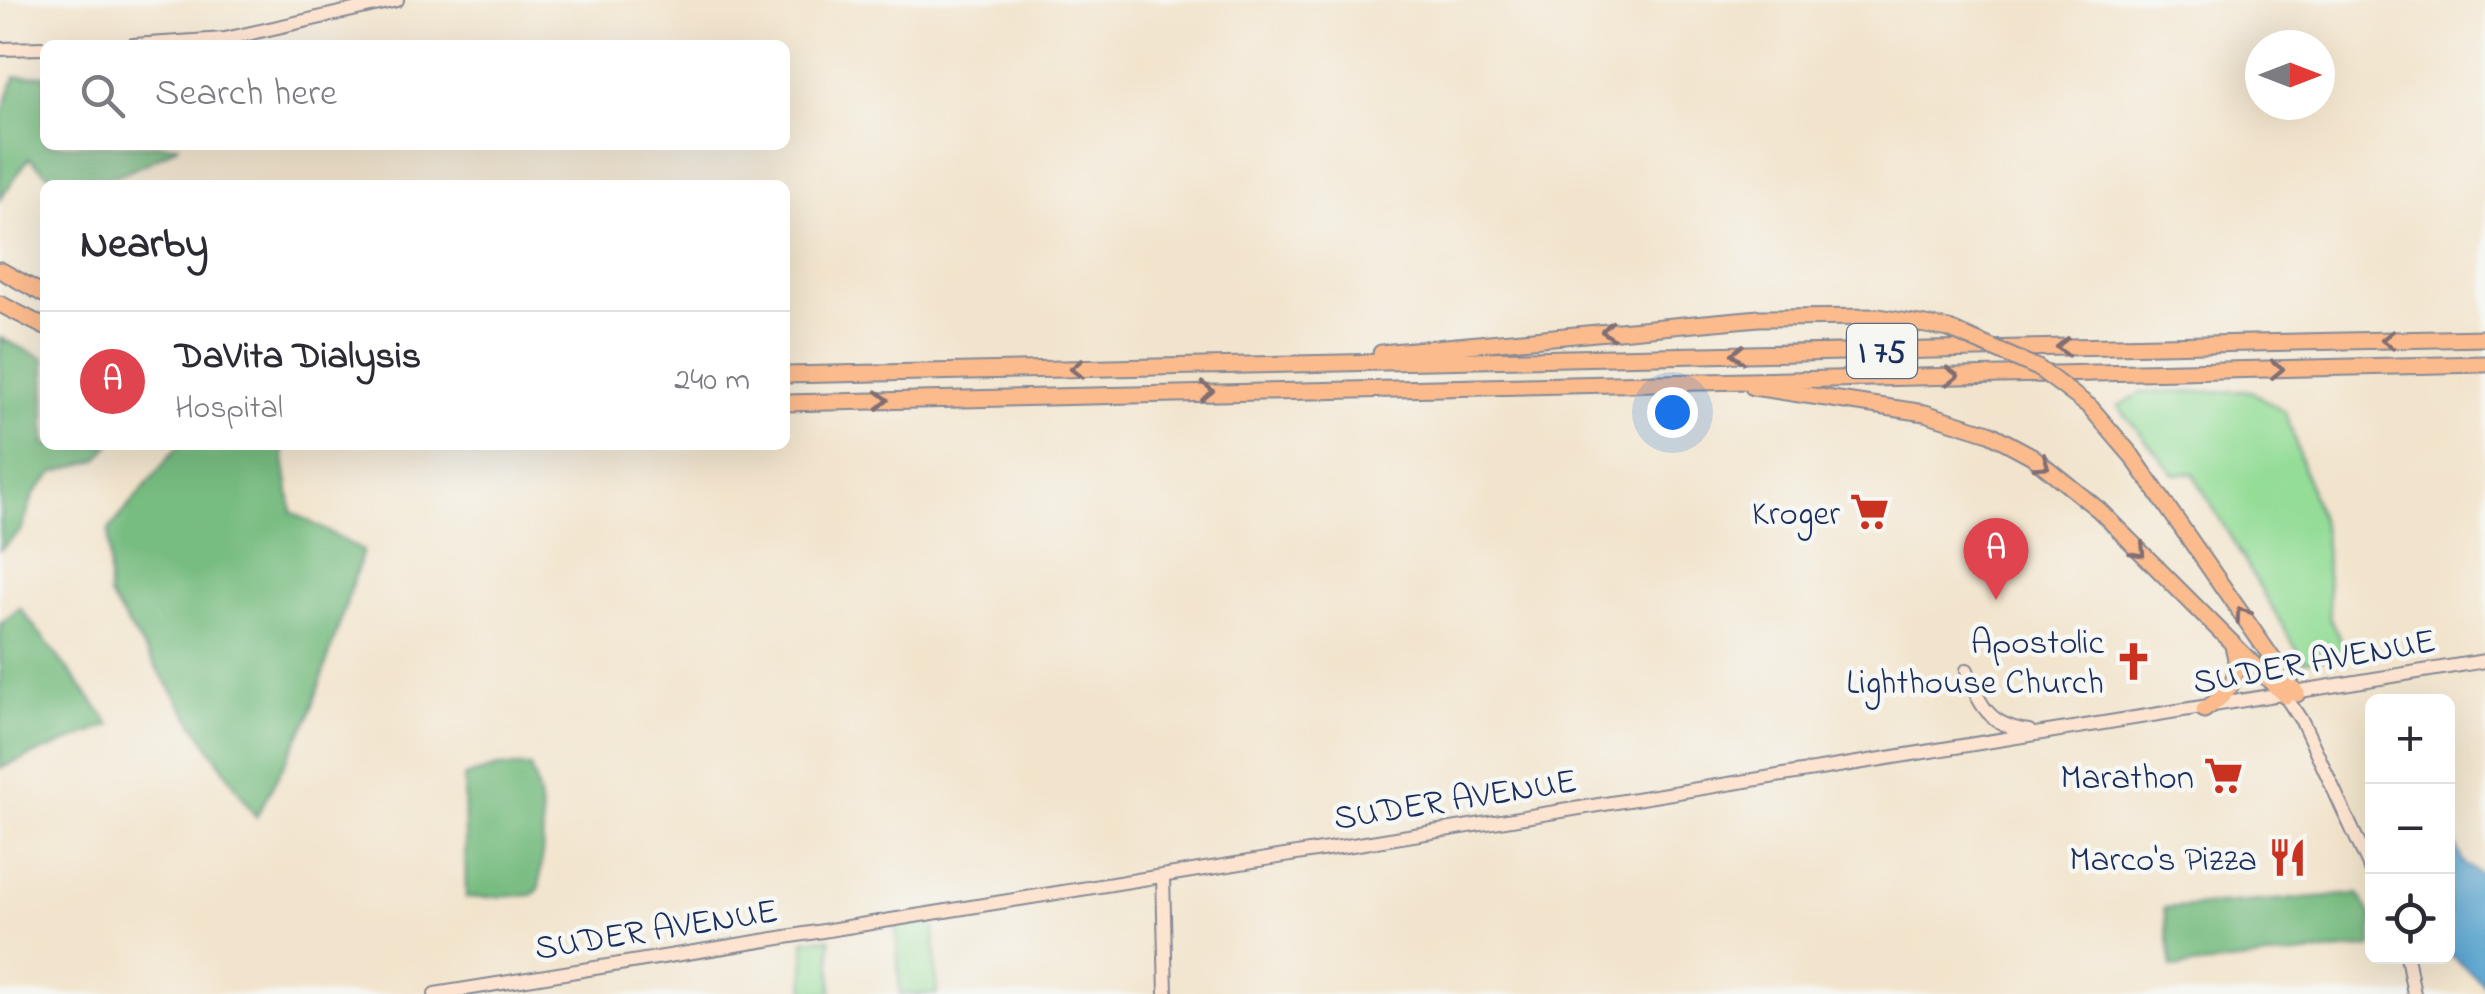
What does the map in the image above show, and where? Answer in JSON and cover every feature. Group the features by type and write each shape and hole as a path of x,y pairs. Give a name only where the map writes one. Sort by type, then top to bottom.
{"highway":[{"path":"2,271 40,291"},
{"path":"0,304 40,324"},
{"path":"1280,364 1759,318 1879,317 1949,329 2038,368 2090,407 2132,456 2291,695"},
{"name":"I 75","path":"790,375 2485,338"},
{"name":"I 75","path":"790,403 2485,364"},
{"path":"1715,381 1925,413 2004,440 2044,464 2088,500 2234,646 2291,695"},
{"path":"2204,710 2232,686 2238,667 2234,646"}],"street":[{"path":"210,40 397,0"},
{"path":"0,49 40,48"},
{"name":"SUDER AVENUE","path":"435,994 2204,710 2485,661"},
{"path":"1967,670 1975,696 1993,720 2012,728 2046,733"},
{"path":"2291,695 2365,857"},
{"path":"1163,876 1166,994"},
{"path":"2408,964 2414,994"}],"green space":[{"path":"40,75 40,150 170,150 101,180 56,180 29,158 0,199 0,118 15,77"},
{"path":"0,338 40,357 40,450 106,450 97,460 55,472 34,493 21,531 0,550"},
{"path":"2251,391 2286,413 2324,532 2330,617 2348,656 2303,661 2193,473 2174,474 2118,406 2141,393"},
{"path":"175,450 283,450 292,512 363,551 309,717 256,817 109,596 109,530"},
{"path":"20,608 111,725 0,768 0,624"},
{"path":"498,767 530,767 542,827 539,889 532,895 466,898 464,777"},
{"path":"2359,894 2365,905 2365,948 2172,968 2164,908"},
{"path":"934,920 937,994 900,994 896,925"},
{"path":"830,938 832,994 805,994 804,940"}],"water":[{"path":"2455,846 2465,865 2485,877 2485,985 2455,958"}],"place":[{"name":"Kroger","path":"1870,512"},
{"name":"DaVita Dialysis","path":"1996,600"},
{"name":"Apostolic Lighthouse Church","path":"2134,661"},
{"name":"Marathon","path":"2224,776"},
{"name":"Marco's Pizza","path":"2287,858"}]}
